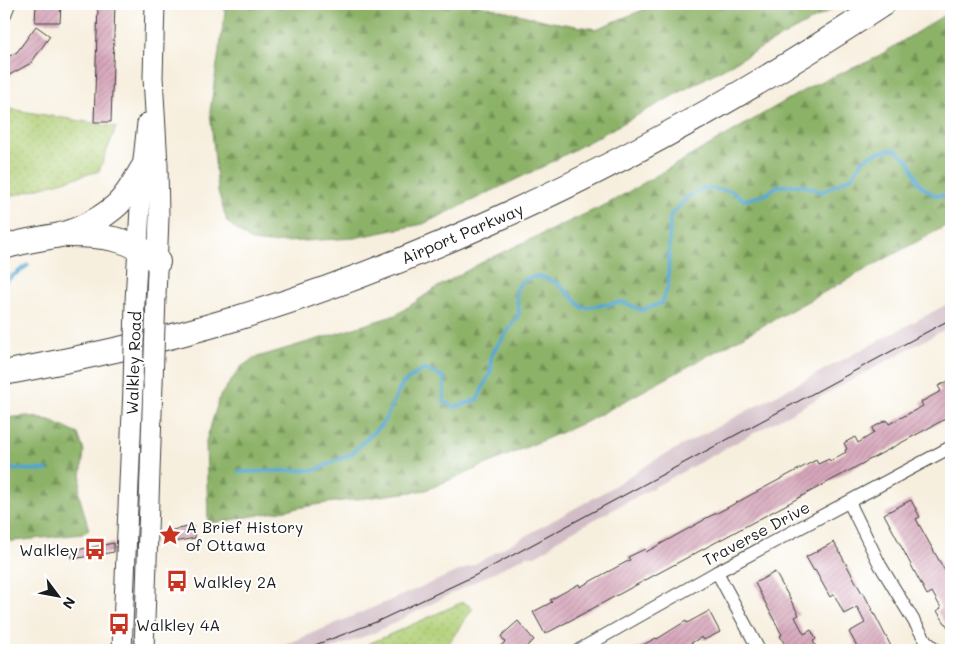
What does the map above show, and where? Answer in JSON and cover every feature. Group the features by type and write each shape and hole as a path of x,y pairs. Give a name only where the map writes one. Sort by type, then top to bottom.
{"highway":[{"name":"Airport Parkway","path":"4,373 87,357 232,319 311,293 440,244 580,180 643,147 790,64 882,4"},
{"path":"61,235 87,225 114,208 132,187 142,169"},
{"path":"4,247 24,241 61,235 109,237 137,247 150,254 158,262"}],"main road":[{"name":"Walkley Road","path":"144,650 158,262 158,165 153,77 155,4"},
{"name":"Walkley Road","path":"122,650 137,247 142,169 153,77"}],"street":[{"path":"4,17 8,4"},
{"name":"Traverse Drive","path":"586,648 717,572 951,447"},
{"path":"849,502 880,564 926,641 936,650"},
{"path":"717,572 759,650"}],"shaded area":[{"path":"951,302 951,326 555,541 549,548 535,556 526,556 374,633 328,650 273,650 473,565 606,491 653,461"}],"green space":[{"path":"224,4 475,4 552,22 596,29 655,4 842,4 544,166 423,224 354,238 269,243 251,241 227,222 218,191 210,111 225,12"},
{"path":"951,11 951,223 588,421 426,490 320,504 208,524 206,441 220,396 241,367 254,358 396,315 436,288 486,260 609,203 813,85 872,60"},
{"path":"4,108 116,127 99,171 4,198"},
{"path":"28,416 51,421 78,434 84,451 79,495 89,530 82,534 4,542 4,418"},
{"path":"463,602 473,608 444,650 364,650 364,646"}],"building":[{"path":"36,4 61,4 60,22 35,22"},
{"path":"98,4 115,4 111,122 94,122"},
{"path":"36,26 50,36 31,63 4,78 4,59 17,52"},
{"path":"951,380 951,416 545,634 533,612 552,602 550,600 579,584 580,587 630,560 628,557 645,549 646,552 816,460 818,464 829,459 830,461 846,452 845,450 847,449 844,443 855,437 858,443 874,433 872,428 887,420 889,424 923,406 921,402 941,391 938,386"},
{"path":"911,500 920,517 916,519 951,582 951,632 937,611 941,608 932,592 927,595 884,514"},
{"path":"193,526 195,538 169,543 168,531"},
{"path":"834,542 893,650 859,650 849,632 865,623 857,607 844,614 834,594 830,597 806,557"},
{"path":"114,543 114,552 72,559 71,551"},
{"path":"775,572 799,615 795,617 804,634 811,630 816,639 813,641 818,650 788,650 780,636 782,635 755,583"},
{"path":"709,611 720,632 704,640 702,637 678,650 634,650 657,639 686,621 687,623"},
{"path":"518,621 534,640 522,650 496,650 505,642 501,636"}],"waterway":[{"path":"239,472 316,470 351,454 384,422 402,384 423,369 444,377 444,402 455,407 477,400 491,371 491,355 519,314 516,296 517,288 523,281 532,277 540,277 556,283 583,308 623,302 641,310 662,303 668,286 670,216 686,198 704,188 731,191 744,200 765,195 777,186 803,185 822,192 853,176 863,159 879,152 895,149 910,162 919,184 934,195 951,196"},
{"path":"4,282 28,265"},
{"path":"4,454 11,469"},
{"path":"4,471 11,469 47,470"}],"tram line":[{"path":"302,650 376,622 474,576 951,319"}],"place":[{"name":"A Brief History of Ottawa","path":"170,535"},
{"name":"Walkley","path":"95,549"},
{"name":"Walkley 2A","path":"177,581"},
{"name":"Walkley 4A","path":"119,624"}]}
